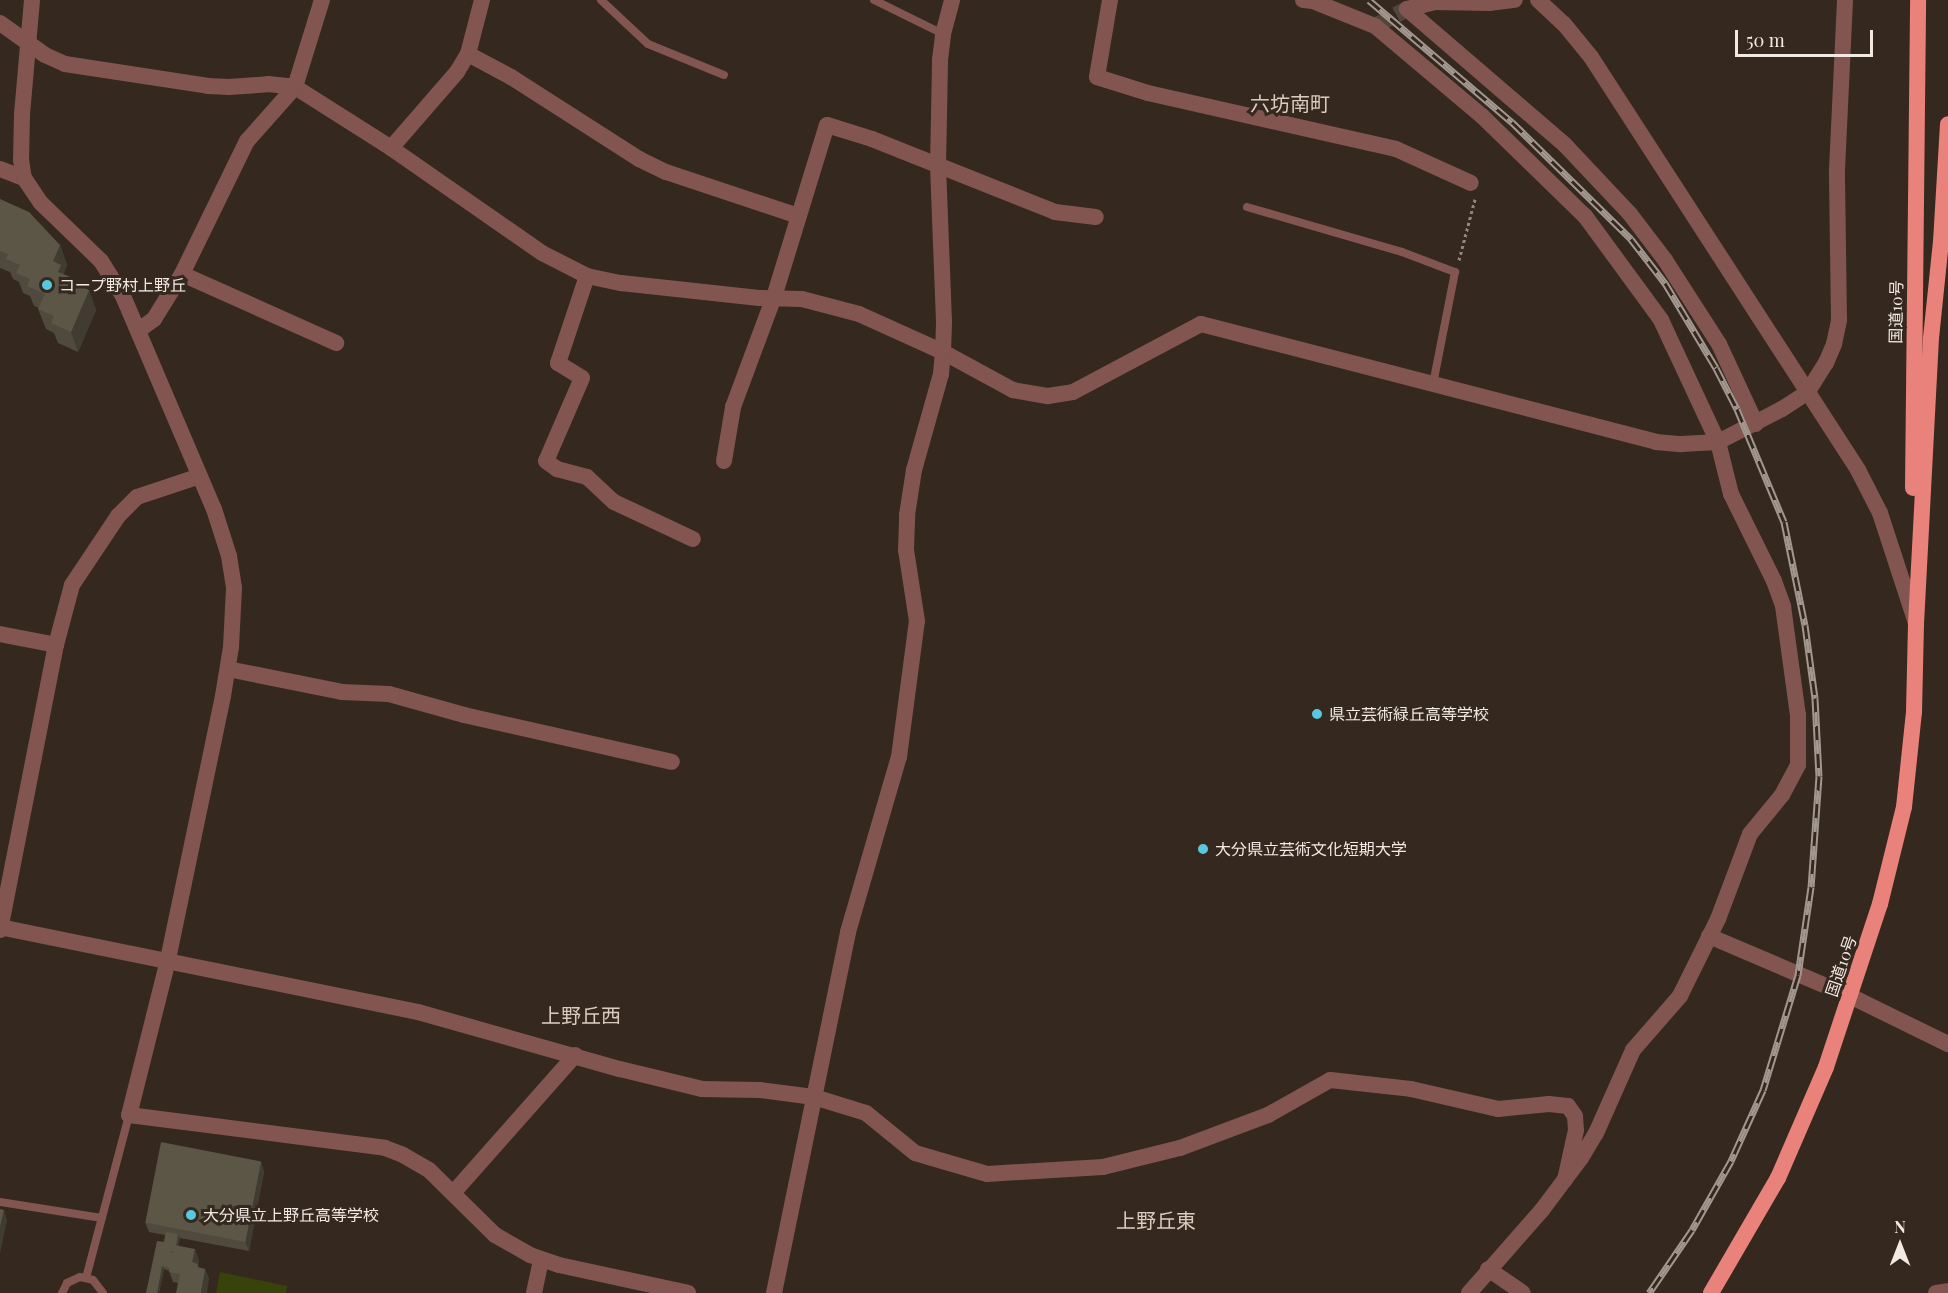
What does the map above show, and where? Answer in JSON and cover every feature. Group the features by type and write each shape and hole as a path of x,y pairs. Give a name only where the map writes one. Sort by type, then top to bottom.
{"highway":[{"name":"国道10号","path":"1916,624 1912,419 1918,0"},
{"name":"国道10号","path":"1711,1293 1778,1178 1826,1067 1880,904 1904,807 1914,712 1916,624 1931,338 1945,242 1948,124"}],"street":[{"path":"32,0 21,136 24,178 41,203 112,274 139,330 221,528 232,572 234,607 228,669 168,960 129,1115 385,1148 417,1161 454,1192 495,1235 541,1260 688,1293"},
{"path":"139,330 154,319 182,274 239,153 295,87 322,0"},
{"path":"391,148 457,72 468,54 482,0"},
{"path":"774,1293 848,932 898,757 917,621 906,550 907,515 914,470 940,374 943,352 944,322 938,167 943,34 952,0"},
{"path":"1110,0 1096,77 1148,93 1396,149 1471,183"},
{"path":"1303,0 1313,1 1375,26 1482,116 1585,216 1661,320 1718,442 1731,494 1774,581 1783,606 1800,745 1798,765 1790,783 1750,834 1709,936 1680,996 1633,1050 1593,1139 1542,1210 1469,1293"},
{"path":"1515,0 1489,3 1435,2 1407,9 1565,145 1630,214 1665,260 1719,344 1756,424"},
{"path":"1538,0 1564,24 1591,57 1858,470 1880,513 1916,624"},
{"path":"0,23 54,60 104,72 161,77 208,86 268,84 295,87 391,148 542,253 587,276 621,283 748,297 801,299 859,314 943,352 1013,390 1048,396 1073,392 1201,324 1656,442 1682,444 1718,442 1756,424 1807,393 1826,363 1839,320 1837,170 1845,0"},
{"path":"468,54 511,77 639,159 666,172 798,216"},
{"path":"724,461 733,407 774,297 827,125 872,139 1055,212 1096,217"},
{"path":"0,169 24,178"},
{"path":"182,274 336,343"},
{"path":"587,276 558,363 582,378 546,461 557,469 587,477 614,502 693,539"},
{"path":"200,476 137,497 118,516 72,585 56,645 0,928 418,1012 620,1069 702,1089 760,1090 814,1097 866,1113 915,1153 987,1174 1103,1167 1180,1148 1268,1115 1330,1080 1410,1089 1498,1109 1558,1104 1571,1108 1576,1122 1575,1137 1565,1180"},
{"path":"0,634 56,645"},
{"path":"228,669 342,692 389,694 464,715 672,762"},
{"path":"1709,936 1850,996 1948,1044"},
{"path":"454,1192 575,1055"},
{"path":"534,1293 541,1260"},
{"path":"1488,1269 1523,1293"},
{"path":"1936,1293 1948,1291"}],"lane":[{"path":"601,0 648,44 724,75"},
{"path":"874,0 943,34"},
{"path":"1247,207 1402,252 1455,272 1432,384"},
{"path":"87,1278 129,1115"},
{"path":"0,1202 102,1218"},
{"path":"62,1293 73,1279 87,1278 99,1285 103,1293"}],"path":[{"path":"1455,272 1476,195 1471,183"}],"shaded area":[{"path":"220,1272 287,1286 286,1293 216,1293"}],"building":[{"name":"コープ野村上野丘","path":"0,199 29,212 60,245 53,261 61,265 58,272 75,279 73,283 89,290 71,332 51,323 54,316 38,309 45,294 27,286 30,279 16,273 20,265 6,259 8,254 0,251"},
{"path":"161,1142 261,1161 245,1242 145,1222"},
{"path":"0,1209 4,1210 0,1227"},
{"path":"166,1232 178,1234 176,1246 174,1245 174,1250 170,1252 173,1253 170,1268 162,1266 157,1293 146,1293 157,1241 164,1242"},
{"path":"174,1245 195,1249 192,1262 198,1264 197,1267 205,1269 201,1293 176,1293 180,1274 169,1272"}],"tunnel":[{"path":"1375,26 1407,9"}],"railway":[{"path":"1369,0 1512,122 1631,239 1665,283 1716,368 1737,409 1784,522 1805,625 1815,698 1819,776 1811,887 1798,975 1763,1090 1731,1161 1692,1230 1649,1293"}],"place":[{"name":"コープ野村上野丘","path":"47,285"},
{"name":"県立芸術緑丘高等学校","path":"1317,714"},
{"name":"大分県立芸術文化短期大学","path":"1203,849"},
{"name":"大分県立上野丘高等学校","path":"191,1215"}],"district":[{"name":"六坊南町","path":"1290,102"},
{"name":"上野丘西","path":"581,1014"},
{"name":"上野丘東","path":"1156,1219"}]}
